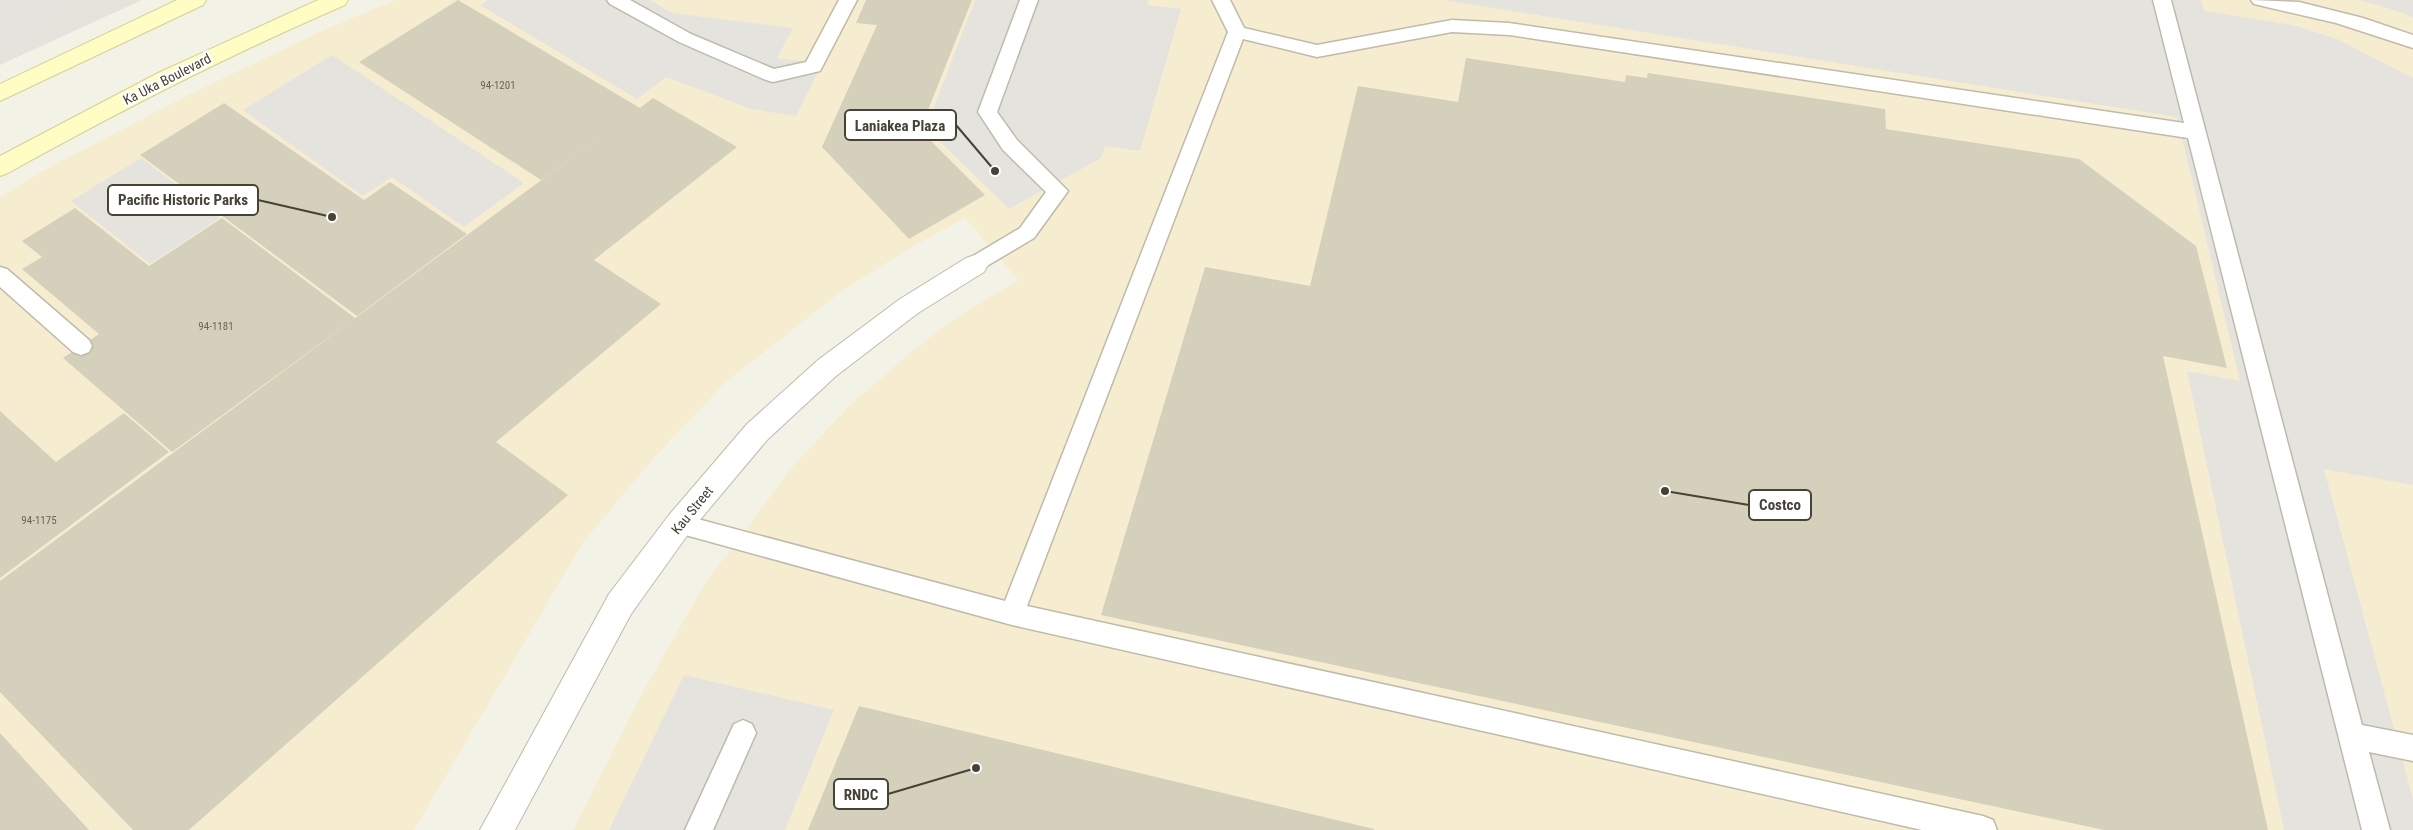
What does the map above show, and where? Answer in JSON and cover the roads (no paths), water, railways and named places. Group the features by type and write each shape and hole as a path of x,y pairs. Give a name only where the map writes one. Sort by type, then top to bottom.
{"main road":[{"path":"0,93 195,0"},
{"name":"Ka Uka Boulevard","path":"0,167 63,132 184,70 337,0"}],"street":[{"name":"Kau Street","path":"498,830 620,604 679,524 757,432 827,368 909,306 975,265"}],"lane":[{"path":"616,0 685,38 774,76 813,67 848,0"},
{"path":"975,265 1027,233 1058,192 1021,158 1003,138 987,112 1029,0"},
{"path":"1012,614 1237,32 1221,0"},
{"path":"2162,0 2376,830"},
{"path":"2260,0 2318,11 2365,24 2413,42"},
{"path":"1237,32 1317,51 1452,26 1509,28 2196,132"},
{"path":"0,275 81,346"},
{"path":"679,524 1012,614 1983,830"},
{"path":"699,830 743,733"},
{"path":"2352,736 2413,748"}],"place":[{"name":"Laniakea Plaza","path":"995,171"},
{"name":"Pacific Historic Parks","path":"332,217"},
{"name":"Costco","path":"1665,491"},
{"name":"RNDC","path":"976,768"}]}
